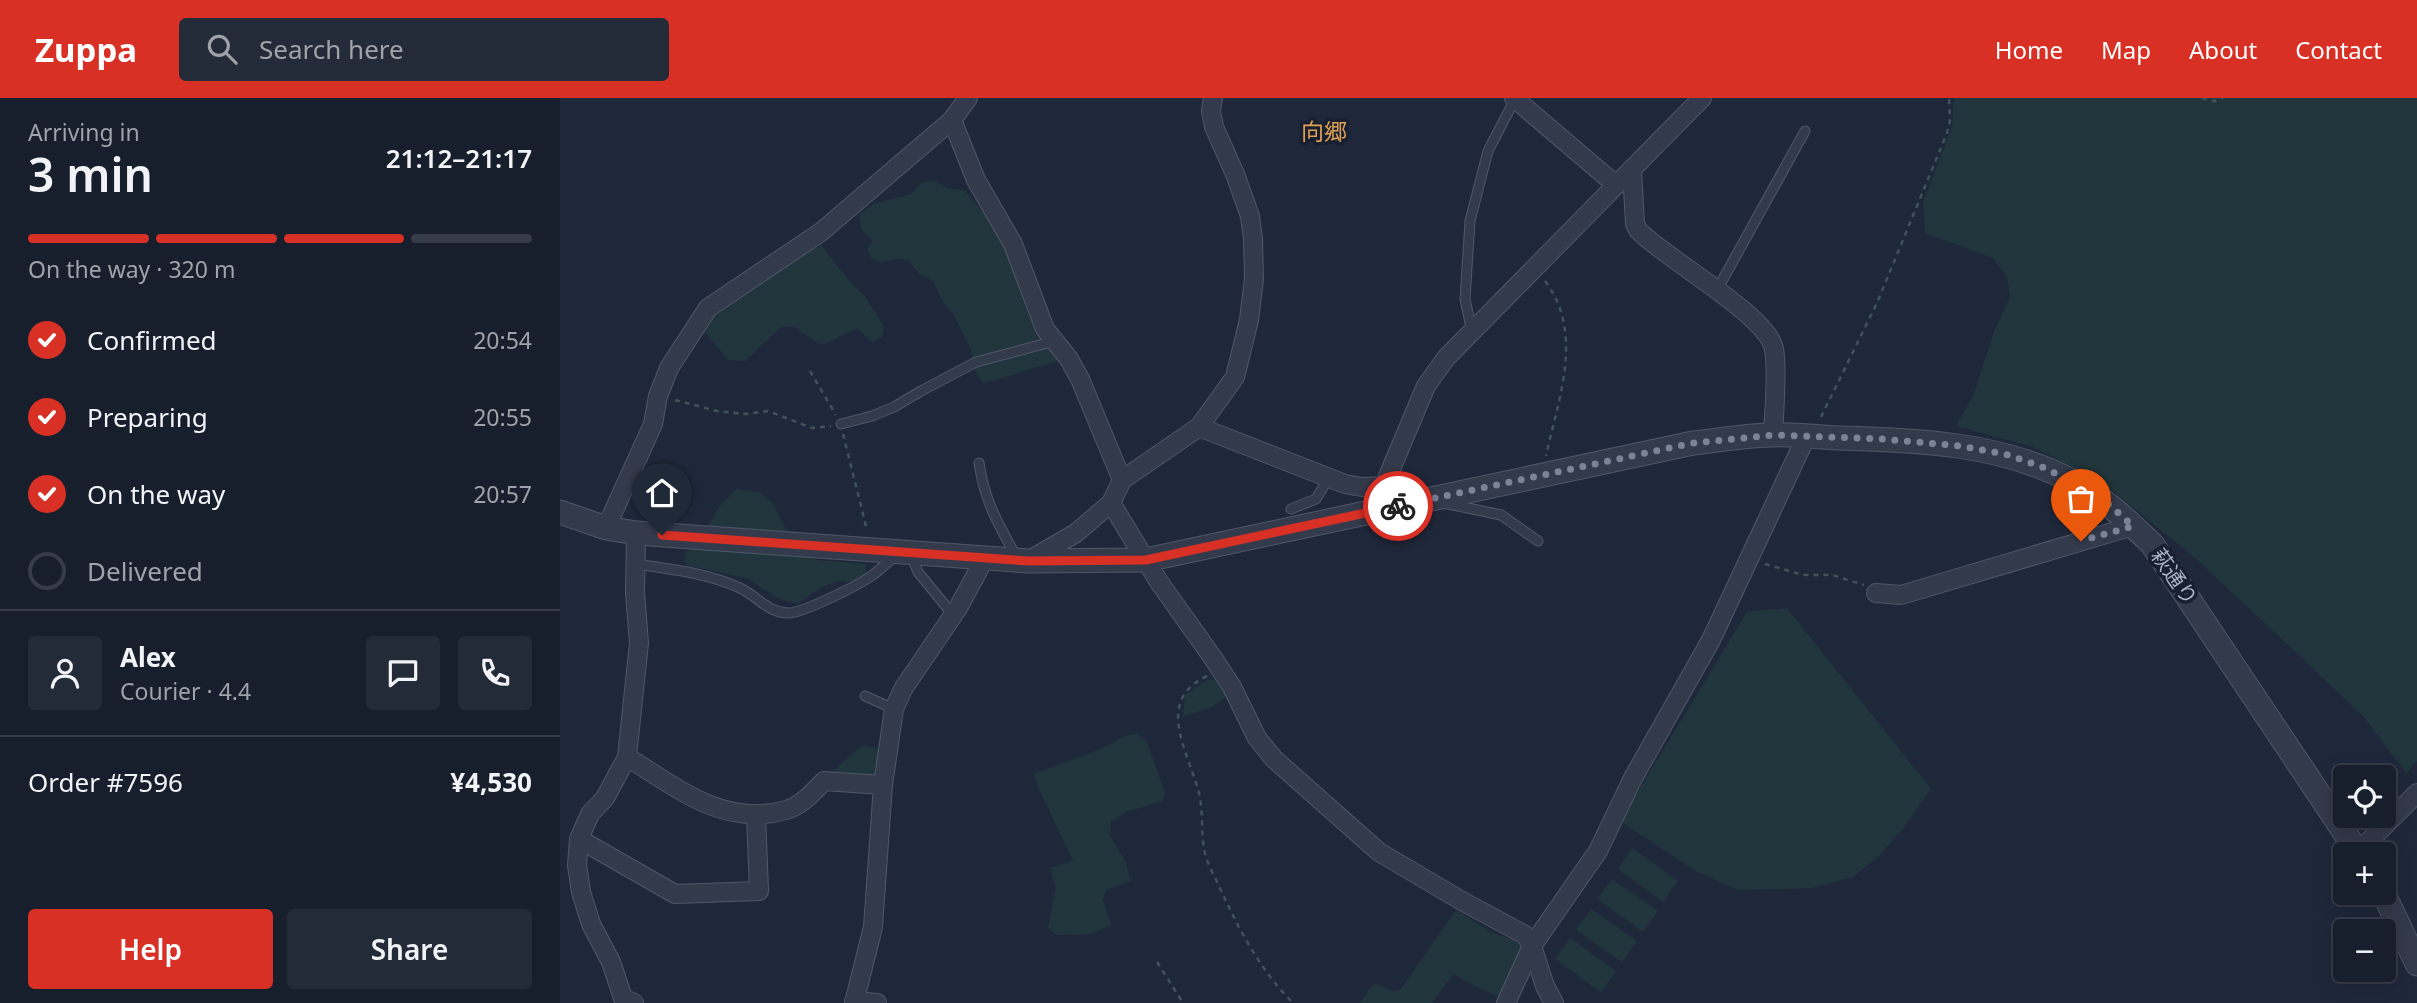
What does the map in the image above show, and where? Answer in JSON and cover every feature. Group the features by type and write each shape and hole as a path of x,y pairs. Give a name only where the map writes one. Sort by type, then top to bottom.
{"street":[{"path":"606,528 653,424 658,396 668,368 708,308 821,232 952,120 968,98"},
{"path":"1023,561 1076,533 1111,503 1122,480 1199,427 1235,377 1249,320 1254,279 1253,239 1250,216 1235,174 1213,127 1213,98"},
{"path":"1515,98 1616,185"},
{"path":"1199,427 1328,479 1362,487 1387,497 1388,476 1426,386 1446,358 1702,98"},
{"path":"952,120 976,180 1013,244 1045,329 1069,359 1080,379 1122,480"},
{"path":"1632,171 1635,224 1638,230 1717,290 1770,337 1774,355 1773,435"},
{"name":"萩通り","path":"560,512 606,528 636,533 1023,561 1146,560 1387,497 1433,499 1693,443 1773,435 1882,439 1961,446 2005,454 2074,482 2106,502 2151,544 2352,842"},
{"path":"1506,1003 1532,946 1598,851 1633,778 1712,640 1808,437"},
{"path":"1111,503 1159,582 1232,687 1258,738 1274,759 1379,852 1525,935 1532,946 1545,986 1554,1003"},
{"path":"1876,593 1901,595 2133,526"},
{"path":"634,1003 622,998 611,962 591,924 581,892 577,865 579,839 590,814 605,798 627,757 639,643 636,533"},
{"path":"877,1003 854,1002 873,928 883,785 894,709 903,689 953,615 985,558"},
{"path":"627,757 696,799 730,814 787,810 808,797 824,781 883,785"},
{"path":"2370,842 2417,793"},
{"path":"579,839 675,894 759,891 756,814"},
{"path":"2389,905 2417,964"}],"lane":[{"path":"1472,332 1465,299 1470,221 1488,151 1515,98"},
{"path":"1717,290 1805,131"},
{"path":"841,424 894,407 976,362 1055,341"},
{"path":"979,463 983,490 993,515 1023,561"},
{"path":"1291,509 1316,499 1328,479"},
{"path":"1433,499 1501,515 1538,541"},
{"path":"636,564 723,582 743,589 770,609 789,613 816,606 873,575 904,552 953,615"},
{"path":"865,696 894,709"}],"path":[{"path":"1808,437 1877,303 1918,206 1947,133 1950,121 1949,98"},
{"path":"2202,98 2215,101 2223,98"},
{"path":"1531,270 1546,282 1557,302 1566,334 1563,383 1542,475"},
{"path":"810,371 841,424 871,550"},
{"path":"658,396 717,411 747,414 768,411 812,428 841,424"},
{"path":"1750,556 1764,564 1803,575 1832,575 1860,582 1876,593"},
{"path":"1220,670 1203,677 1187,689 1178,706 1181,736 1200,797 1205,856 1257,960 1293,1003"},
{"path":"1157,962 1183,1003"}],"green space":[{"path":"1954,98 2417,98 2417,761 2406,773 2364,717 2202,564 2102,482 2033,447 1956,426 1973,396 1994,332 2010,297 2007,277 1993,258 1925,233 1923,202 1952,127"},
{"path":"936,181 948,189 964,190 996,227 1011,254 1023,295 1032,312 1036,336 1058,361 983,383 975,372 971,350 954,315 943,302 933,281 920,274 908,260 894,259 881,263 871,258 867,249 873,241 862,230 859,215 874,204 911,194 921,183"},
{"path":"822,246 850,282 865,296 884,327 882,337 872,342 858,329 821,345 794,327 781,327 745,361 728,360 705,332 714,312 730,300 757,288 802,252"},
{"path":"737,489 761,493 772,502 797,551 817,560 866,564 866,574 851,581 835,582 822,587 797,604 777,598 749,579 686,565 684,554 698,544 719,507"},
{"path":"1787,608 1931,789 1880,855 1853,877 1811,888 1738,890 1696,871 1620,821 1747,612"},
{"path":"1209,679 1219,681 1227,696 1212,707 1183,717 1185,695"},
{"path":"1138,733 1147,743 1165,792 1162,801 1126,812 1111,822 1110,836 1126,862 1130,881 1106,890 1103,900 1111,925 1091,934 1056,935 1048,928 1056,887 1050,868 1073,861 1034,774"},
{"path":"863,745 881,749 875,780 834,775 835,769"},
{"path":"1632,848 1678,881 1663,902 1618,869"},
{"path":"1612,879 1658,911 1643,932 1597,899"},
{"path":"1591,909 1637,941 1622,962 1576,930"},
{"path":"1456,910 1491,932 1515,941 1521,948 1500,997 1453,974 1432,1003 1360,1003 1374,983 1392,991 1400,990"},
{"path":"1570,938 1616,971 1601,992 1555,959"}],"way so far":[{"path":"1398,506 1693,443 1773,435 1882,439 1961,446 2005,454 2040,466 2074,482 2106,502 2133,526 2081,541"}],"district":[{"name":"向郷","path":"1324,132"}],"route":[{"path":"662,535 1028,561 1146,560 1398,506"}]}
